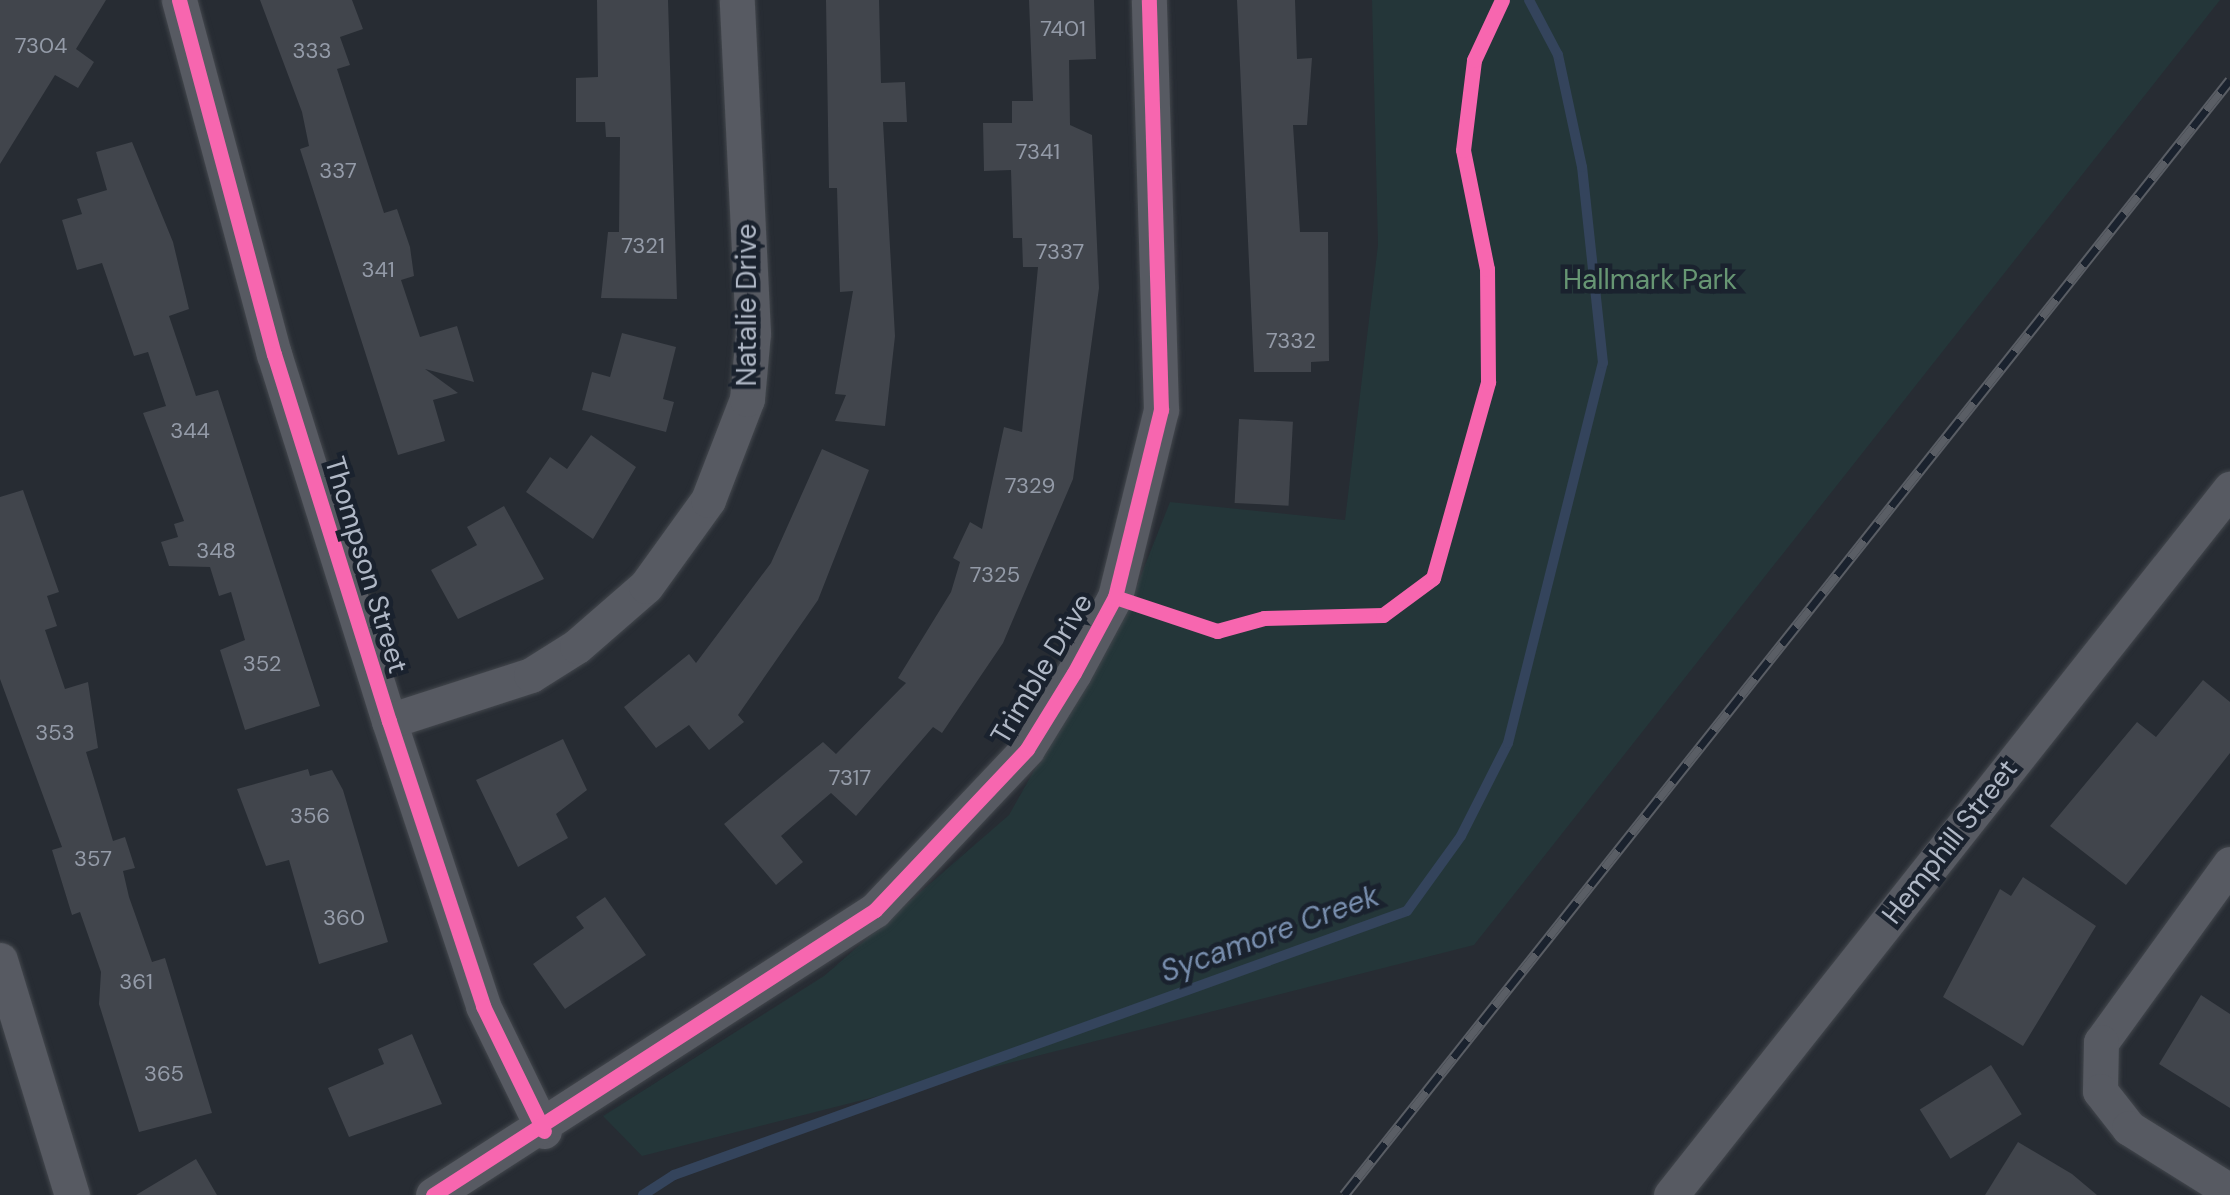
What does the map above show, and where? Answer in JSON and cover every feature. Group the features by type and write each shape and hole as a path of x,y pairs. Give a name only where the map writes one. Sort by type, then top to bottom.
{"street":[{"name":"Thompson Street","path":"180,0 274,354 388,722 483,1006 544,1131"},
{"name":"Natalie Drive","path":"388,722 531,675 577,646 646,586 708,500 747,399 753,333 737,0"},
{"name":"Trimble Drive","path":"433,1195 544,1131 875,910 1026,749 1098,627 1138,522 1166,364 1149,0"},
{"name":"Hemphill Street","path":"1671,1195 2230,489"},
{"path":"2230,864 2178,931 2102,1042 2100,1091 2129,1128 2230,1191"},
{"path":"0,960 72,1195"}],"green space":[{"name":"Hallmark Park","path":"1372,0 2220,0 1474,945 642,1156 603,1116 824,976 1009,815 1134,593 1170,502 1345,520 1378,245"}],"building":[{"path":"0,0 106,0 76,49 94,62 78,88 55,75 0,164"},
{"path":"260,0 352,0 363,29 340,37 350,65 337,69 384,213 397,209 410,247 414,276 401,280 420,337 457,326 474,382 425,369 458,393 433,400 445,441 398,455 300,149 309,146 302,112"},
{"path":"597,0 668,0 677,299 601,298 608,232 619,232 620,137 606,137 605,122 576,122 576,78 598,77"},
{"path":"826,0 879,0 881,83 905,82 907,122 883,122 895,336 885,426 835,421 846,395 835,394 853,291 840,292 837,188 829,188"},
{"path":"1029,0 1094,0 1096,59 1069,60 1070,125 1092,135 1099,288 1073,479 1003,643 942,733 933,727 856,816 831,793 781,836 803,862 776,885 724,824 823,742 836,754 906,683 898,678 951,592 960,562 953,558 970,522 982,529 1004,427 1022,432 1038,267 1023,267 1022,238 1013,238 1011,170 984,171 983,123 1012,123 1012,101 1033,101"},
{"path":"1237,0 1295,0 1297,59 1312,58 1307,125 1293,125 1300,232 1328,232 1329,361 1311,362 1311,372 1254,372"},
{"path":"132,142 173,242 189,309 169,316 196,396 218,390 320,706 245,730 220,650 245,640 231,592 219,596 210,567 169,566 161,542 178,537 174,524 184,521 143,413 166,406 148,352 134,356 102,263 77,270 62,220 82,214 77,199 107,190 96,152"},
{"path":"622,333 676,347 663,399 674,402 666,432 582,410 592,372 610,377"},
{"path":"1239,419 1293,422 1289,506 1235,503"},
{"path":"591,435 636,467 593,539 526,492 550,457 567,469"},
{"path":"822,449 869,470 818,600 738,715 744,722 709,750 689,725 656,748 624,707 689,654 696,663 771,563"},
{"path":"23,490 59,592 47,596 57,626 45,630 65,689 88,682 98,748 86,752 113,841 125,837 135,868 123,871 129,897 152,962 165,958 212,1113 139,1132 99,1004 101,972 80,912 72,915 52,850 62,847 0,679 0,497"},
{"path":"504,506 544,579 458,619 431,570 477,545 467,527"},
{"path":"2203,680 2230,702 2230,753 2126,885 2050,826 2137,722 2156,737"},
{"path":"563,739 587,790 556,814 568,838 518,867 476,780"},
{"path":"308,769 310,776 332,770 343,790 388,942 319,964 289,860 266,866 237,789"},
{"path":"2023,877 2096,926 2023,1046 1943,997 2000,889 2011,896"},
{"path":"605,897 646,955 565,1009 533,964 584,928 576,917"},
{"path":"2201,995 2230,1014 2230,1108 2159,1064"},
{"path":"412,1034 442,1104 349,1137 328,1088 384,1064 378,1049"},
{"path":"1991,1065 2022,1114 1950,1159 1920,1110"},
{"path":"2018,1142 2072,1174 2097,1195 1985,1195"},
{"path":"196,1159 217,1195 136,1195"}],"waterway":[{"name":"Sycamore Creek","path":"643,1195 674,1175 1407,911 1461,836 1508,743 1603,363 1582,167 1558,55 1529,0"}],"railway":[{"path":"1344,1195 2230,80"}],"cycle path":[{"path":"179,0 274,354 389,721 483,1006 544,1131"},
{"path":"433,1195 875,910 1027,749 1074,673 1115,597 1161,410 1149,0"},
{"path":"1115,597 1217,631 1264,618 1383,615 1433,578 1488,382 1487,269 1463,150 1474,60 1502,0"}]}
